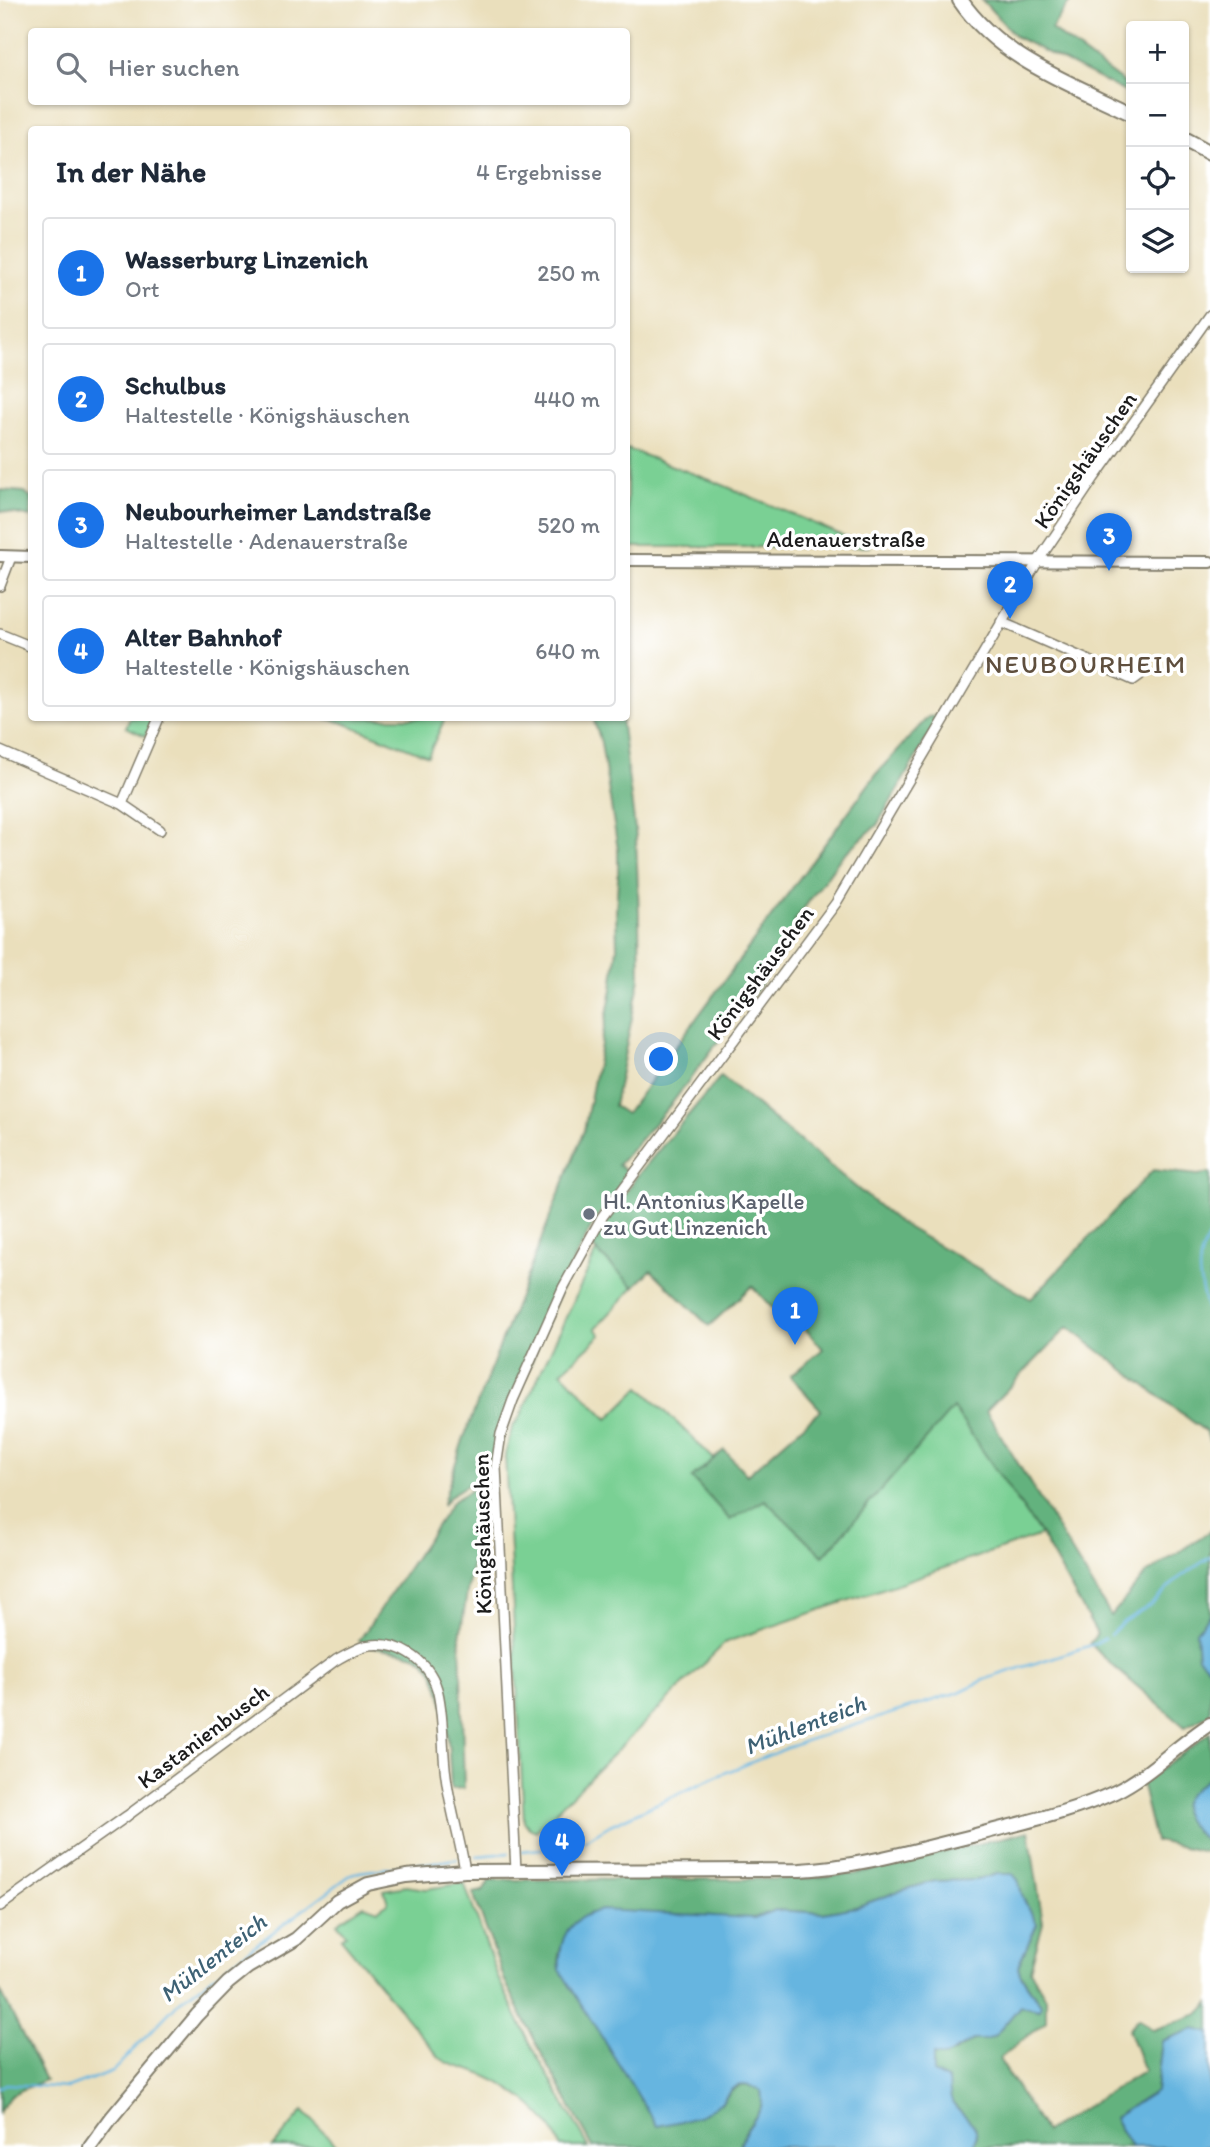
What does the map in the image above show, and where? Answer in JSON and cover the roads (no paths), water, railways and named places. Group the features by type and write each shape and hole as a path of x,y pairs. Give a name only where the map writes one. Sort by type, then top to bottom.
{"main road":[{"path":"960,0 969,13 1003,45 1044,72 1126,111"},
{"path":"1189,142 1210,153"},
{"path":"90,2147 197,2015 228,1983 248,1967 296,1939 329,1907 362,1886 386,1879 466,1871 800,1870 835,1868 867,1862 1091,1802 1132,1782 1210,1724"}],"street":[{"name":"Königshäuschen","path":"516,1871 496,1468 501,1434 508,1413 563,1288 602,1217 836,904 1038,561 1210,315"},
{"path":"0,586 5,556 28,557"},
{"name":"Adenauerstraße","path":"630,560 1210,562"},
{"path":"1002,622 1133,680 1140,675"},
{"path":"0,634 28,645"},
{"path":"122,804 158,721"},
{"path":"0,751 122,804 160,830"},
{"name":"Kastanienbusch","path":"0,1906 127,1816 336,1660 353,1651 375,1645 397,1648 415,1657 432,1678 439,1696 447,1782 466,1871"}],"water":[{"path":"1210,1614 1209,1668 1198,1657 1196,1631"},
{"path":"1210,1777 1210,1843 1189,1824 1182,1809 1186,1797"},
{"path":"997,1874 1013,1874 1018,1880 1023,1898 1037,1924 1018,1966 1020,1974 1041,2005 1040,2010 1020,2006 995,2036 987,2040 973,2040 944,2057 933,2055 933,2073 949,2081 953,2104 975,2128 976,2139 973,2147 740,2147 762,2103 761,2091 745,2085 733,2088 720,2103 705,2113 657,2126 560,1970 561,1948 567,1931 580,1918 601,1910 754,1918 775,1910 823,1913 856,1907 935,1881 977,1880"},
{"path":"1194,2029 1210,2033 1210,2147 1131,2147 1114,2118 1156,2091 1162,2041"}],"waterway":[{"name":"Mühlenteich","path":"1210,1235 1199,1267 1201,1287 1210,1320"},
{"name":"Mühlenteich","path":"1110,1635 1123,1622 1152,1604 1179,1578 1210,1557"},
{"name":"Mühlenteich","path":"522,1851 577,1845 610,1825 722,1774 805,1741 959,1692 989,1678 1095,1644 1105,1638"},
{"name":"Mühlenteich","path":"477,1856 509,1853"},
{"name":"Mühlenteich","path":"0,2088 6,2084 68,2088 113,2071 180,2001 349,1876 359,1872 457,1859"}],"place":[{"name":"Neubourheimer Landstraße","path":"1109,571"},
{"name":"Schulbus","path":"1010,619"},
{"name":"Hl. Antonius Kapelle zu Gut Linzenich","path":"589,1214"},
{"name":"Wasserburg Linzenich","path":"795,1345"},
{"name":"Alter Bahnhof","path":"562,1876"}],"district":[{"name":"NEUBOURHEIM","path":"1086,664"}]}
